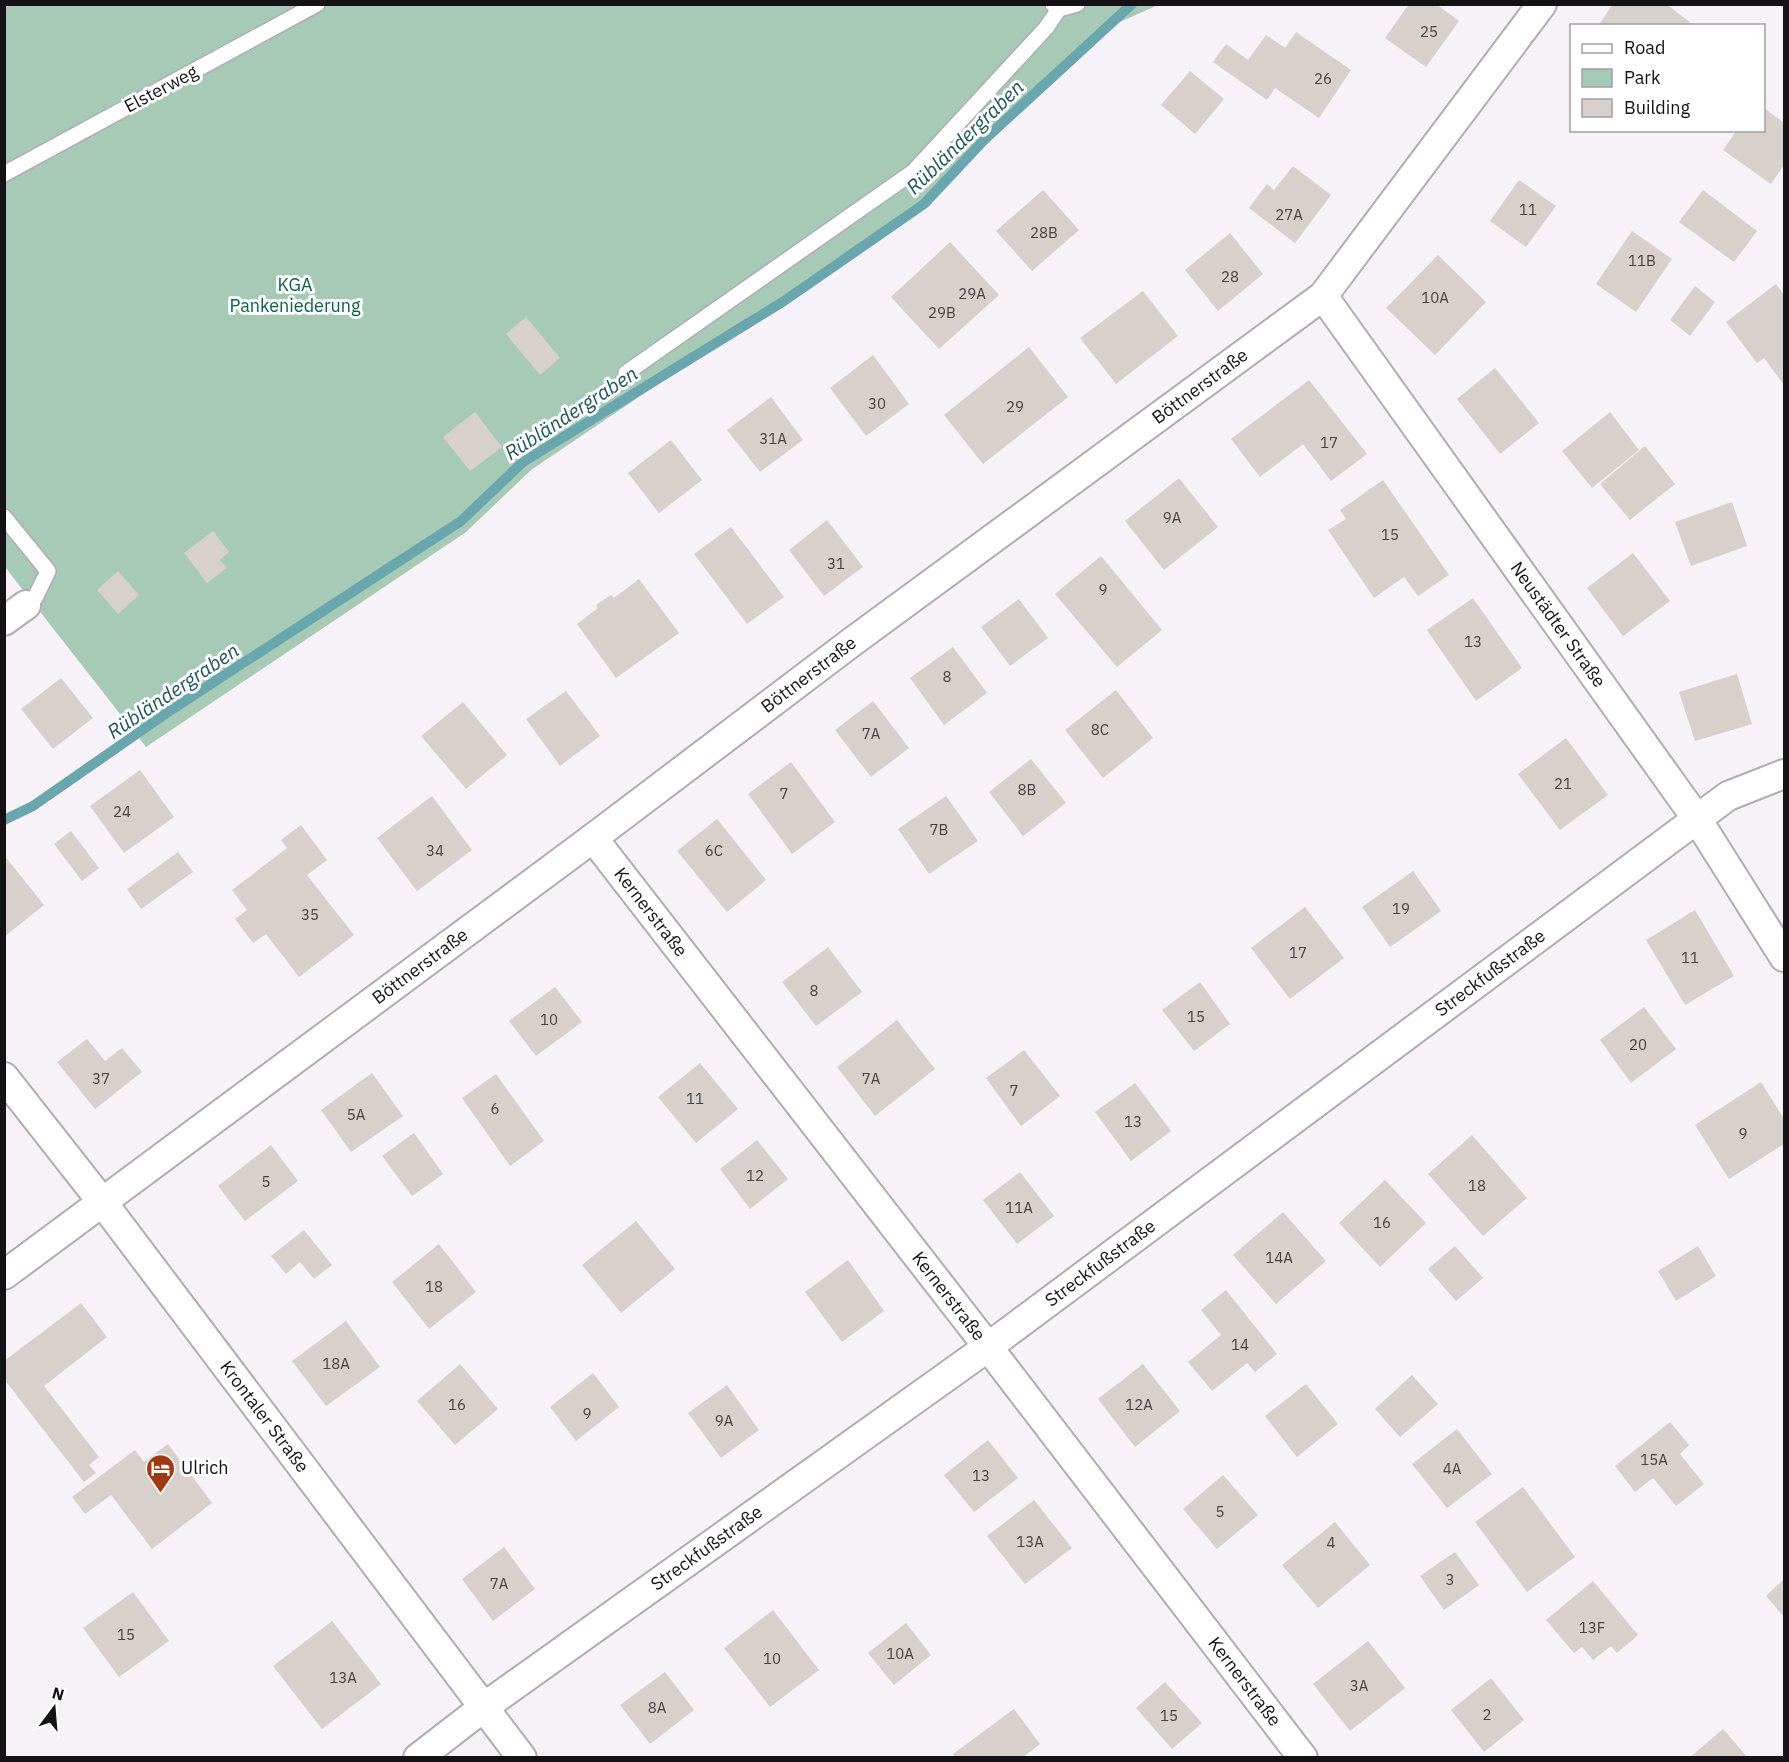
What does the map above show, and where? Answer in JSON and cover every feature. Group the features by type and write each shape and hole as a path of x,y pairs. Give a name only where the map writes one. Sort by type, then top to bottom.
{"street":[{"name":"Böttnerstraße","path":"4,1275 593,838 852,642 1323,296 1542,4"},
{"name":"Neustädter Straße","path":"1323,296 1697,819 1785,957"},
{"name":"Streckfußstraße","path":"418,1758 484,1707 988,1347 1728,796 1785,774"},
{"name":"Kernerstraße","path":"593,838 1303,1758"},
{"name":"Krontaler Straße","path":"4,1077 103,1203 522,1758"}],"lane":[{"name":"Elsterweg","path":"4,174 317,4"},
{"path":"626,373 913,172 1046,28 1056,7 1077,4"},
{"path":"4,517 48,571 35,598 15,613"}],"green space":[{"name":"KGA Pankeniederung","path":"5,5 1158,5 1091,35 939,194 531,470 466,532 146,747 5,567"}],"building":[{"path":"1409,4 1436,4 1459,21 1426,67 1385,38"},
{"path":"1613,4 1666,4 1692,24 1599,24"},
{"path":"1296,32 1351,70 1319,118 1275,88 1267,100 1213,62 1226,44 1248,60 1266,35 1285,48"},
{"path":"1190,71 1224,99 1195,134 1161,105"},
{"path":"1765,109 1784,123 1784,165 1771,184 1723,150 1736,132 1765,132"},
{"path":"1293,166 1331,195 1295,243 1249,208 1267,184 1274,190"},
{"path":"1519,180 1556,206 1526,247 1490,221"},
{"path":"1043,190 1079,230 1032,271 996,231"},
{"path":"1703,190 1757,231 1734,262 1679,222"},
{"path":"1632,231 1672,259 1636,312 1596,284"},
{"path":"1230,233 1263,274 1218,311 1185,270"},
{"path":"950,242 999,295 939,349 891,297"},
{"path":"1438,255 1486,302 1435,355 1386,308"},
{"path":"1776,284 1784,295 1784,385 1764,358 1757,363 1726,322"},
{"path":"1695,286 1715,302 1690,336 1670,320"},
{"path":"1143,291 1178,336 1116,384 1080,338"},
{"path":"526,317 560,358 540,375 506,334"},
{"path":"1029,347 1068,397 983,464 944,415"},
{"path":"873,355 909,404 866,436 830,388"},
{"path":"1495,368 1539,423 1500,454 1457,399"},
{"path":"1309,380 1367,454 1331,481 1303,444 1260,477 1231,439"},
{"path":"771,397 803,440 760,472 727,430"},
{"path":"475,412 502,447 470,471 443,437"},
{"path":"1610,412 1639,450 1592,488 1562,451"},
{"path":"671,440 702,480 659,513 628,473"},
{"path":"1645,446 1675,484 1630,520 1600,484"},
{"path":"1179,478 1218,527 1164,570 1125,521"},
{"path":"1383,480 1449,575 1418,596 1404,577 1374,598 1328,530 1346,519 1340,510"},
{"path":"1732,502 1747,546 1691,566 1675,522"},
{"path":"827,520 863,567 824,596 789,550"},
{"path":"731,527 784,597 747,624 694,554"},
{"path":"213,531 229,552 220,560 227,568 207,583 184,553"},
{"path":"1633,553 1670,601 1623,636 1587,588"},
{"path":"1101,556 1162,630 1117,667 1055,594"},
{"path":"118,571 139,595 118,614 97,590"},
{"path":"639,579 679,633 616,678 577,624 598,608 596,605 611,595 614,598"},
{"path":"1473,598 1522,668 1476,701 1427,630"},
{"path":"1019,599 1048,638 1010,666 981,627"},
{"path":"953,647 987,693 944,725 910,678"},
{"path":"1737,674 1752,724 1695,741 1679,692"},
{"path":"61,678 93,718 53,749 21,709"},
{"path":"1116,690 1153,738 1103,778 1065,730"},
{"path":"566,691 600,736 560,766 526,719"},
{"path":"873,701 909,748 871,777 835,730"},
{"path":"463,702 507,755 466,789 421,736"},
{"path":"1566,738 1608,795 1560,830 1518,774"},
{"path":"1031,759 1066,803 1023,836 989,792"},
{"path":"791,762 835,822 792,854 748,794"},
{"path":"140,770 174,817 124,853 90,806"},
{"path":"432,796 472,850 417,891 377,838"},
{"path":"946,796 978,841 929,874 898,829"},
{"path":"717,819 766,880 727,912 677,851"},
{"path":"301,825 327,860 307,875 354,935 299,977 266,934 253,943 235,919 247,910 232,890 287,848 281,840"},
{"path":"71,831 99,868 82,881 54,844"},
{"path":"178,852 193,872 141,909 127,889"},
{"path":"4,855 44,905 4,937"},
{"path":"1413,871 1441,911 1390,947 1362,907"},
{"path":"1305,907 1344,958 1290,999 1251,948"},
{"path":"1695,910 1734,976 1685,1005 1646,940"},
{"path":"828,947 862,992 816,1026 782,982"},
{"path":"1200,982 1230,1024 1194,1051 1162,1010"},
{"path":"555,987 582,1022 536,1056 509,1021"},
{"path":"1644,1007 1676,1049 1631,1083 1600,1040"},
{"path":"897,1020 935,1069 875,1116 837,1067"},
{"path":"87,1039 105,1061 122,1048 142,1072 95,1109 57,1062"},
{"path":"1024,1050 1060,1096 1021,1126 986,1078"},
{"path":"700,1063 738,1109 696,1143 658,1097"},
{"path":"372,1073 403,1116 351,1152 321,1110"},
{"path":"496,1074 544,1141 510,1166 462,1098"},
{"path":"1761,1082 1784,1119 1784,1144 1729,1179 1695,1125"},
{"path":"1135,1083 1171,1131 1131,1161 1095,1112"},
{"path":"414,1133 443,1174 412,1196 382,1156"},
{"path":"1472,1135 1527,1198 1483,1236 1428,1174"},
{"path":"757,1140 788,1179 750,1209 720,1169"},
{"path":"271,1145 298,1181 245,1221 218,1186"},
{"path":"1020,1172 1054,1216 1017,1244 983,1200"},
{"path":"1385,1180 1426,1223 1380,1267 1339,1223"},
{"path":"1283,1212 1326,1261 1276,1304 1233,1255"},
{"path":"636,1221 675,1269 621,1313 582,1265"},
{"path":"304,1230 332,1265 314,1279 300,1262 286,1274 271,1256"},
{"path":"439,1244 476,1292 429,1329 392,1282"},
{"path":"1455,1246 1483,1278 1456,1301 1428,1269"},
{"path":"1698,1246 1716,1276 1676,1301 1658,1271"},
{"path":"848,1260 884,1311 842,1342 805,1292"},
{"path":"1226,1290 1277,1354 1255,1372 1247,1363 1212,1391 1188,1362 1221,1335 1201,1310"},
{"path":"81,1303 107,1337 44,1386 99,1457 89,1465 96,1473 84,1482 4,1379 4,1361"},
{"path":"346,1321 380,1367 326,1406 292,1361"},
{"path":"460,1364 498,1409 455,1445 417,1401"},
{"path":"1143,1364 1180,1411 1135,1447 1098,1399"},
{"path":"593,1373 619,1407 576,1441 550,1407"},
{"path":"1412,1375 1438,1404 1400,1437 1375,1409"},
{"path":"1306,1384 1338,1424 1297,1457 1265,1416"},
{"path":"727,1385 759,1430 721,1458 688,1413"},
{"path":"1670,1422 1689,1445 1680,1454 1704,1484 1676,1506 1653,1478 1635,1492 1615,1466"},
{"path":"1457,1429 1492,1474 1447,1508 1412,1464"},
{"path":"988,1440 1018,1478 974,1512 944,1475"},
{"path":"168,1444 212,1503 152,1549 111,1495 85,1514 72,1497 135,1450 144,1462"},
{"path":"1223,1475 1258,1515 1217,1549 1183,1509"},
{"path":"1523,1487 1575,1557 1527,1592 1475,1522"},
{"path":"1034,1500 1072,1548 1025,1584 987,1536"},
{"path":"1335,1522 1370,1565 1318,1608 1282,1565"},
{"path":"504,1547 535,1589 493,1621 462,1579"},
{"path":"1455,1552 1479,1585 1444,1610 1420,1576"},
{"path":"1784,1579 1784,1617 1766,1596"},
{"path":"1593,1581 1638,1635 1617,1653 1611,1646 1593,1660 1582,1647 1574,1653 1546,1620"},
{"path":"133,1592 169,1641 119,1677 83,1628"},
{"path":"773,1610 819,1670 770,1707 724,1648"},
{"path":"332,1621 381,1684 322,1729 273,1666"},
{"path":"906,1623 931,1655 894,1685 868,1653"},
{"path":"1368,1641 1405,1688 1350,1731 1313,1684"},
{"path":"665,1672 694,1710 650,1744 620,1705"},
{"path":"1491,1678 1524,1720 1484,1752 1451,1710"},
{"path":"1165,1682 1202,1723 1172,1749 1136,1708"},
{"path":"1014,1709 1040,1744 1022,1758 956,1758 953,1754"},
{"path":"1723,1729 1748,1758 1689,1758"}],"waterway":[{"name":"Rübländergraben","path":"4,820 33,806 171,710 461,521 523,462 784,301 924,204 984,140 1132,4"}],"place":[{"name":"Ulrich","path":"160,1494"}]}
